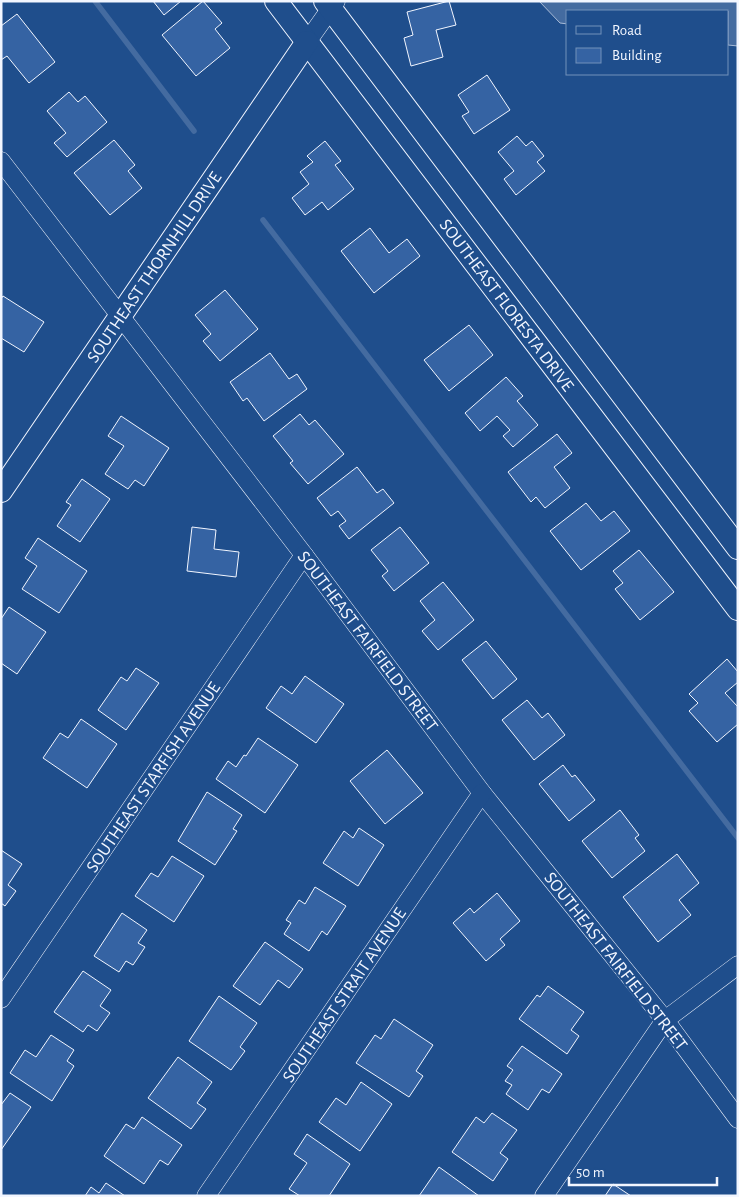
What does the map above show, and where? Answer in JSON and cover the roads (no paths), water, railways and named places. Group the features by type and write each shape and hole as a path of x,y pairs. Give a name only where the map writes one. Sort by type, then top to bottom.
{"street":[{"name":"SOUTHEAST FLORESTA DRIVE","path":"276,1 738,609"},
{"path":"307,42 330,4 738,548"},
{"name":"SOUTHEAST THORNHILL DRIVE","path":"1,491 307,42"},
{"name":"SOUTHEAST FAIRFIELD STREET","path":"1,161 304,555 482,793 665,1020 738,1119"},
{"name":"SOUTHEAST STARFISH AVENUE","path":"1,999 304,555"},
{"name":"SOUTHEAST STRAIT AVENUE","path":"206,1196 482,793"},
{"path":"544,1196 665,1020 738,965"}],"water":[{"path":"539,1 738,1 738,46 729,45 729,10 566,10 566,24 560,23"}],"waterway":[{"path":"95,1 194,131"},
{"path":"263,220 738,838"}]}
